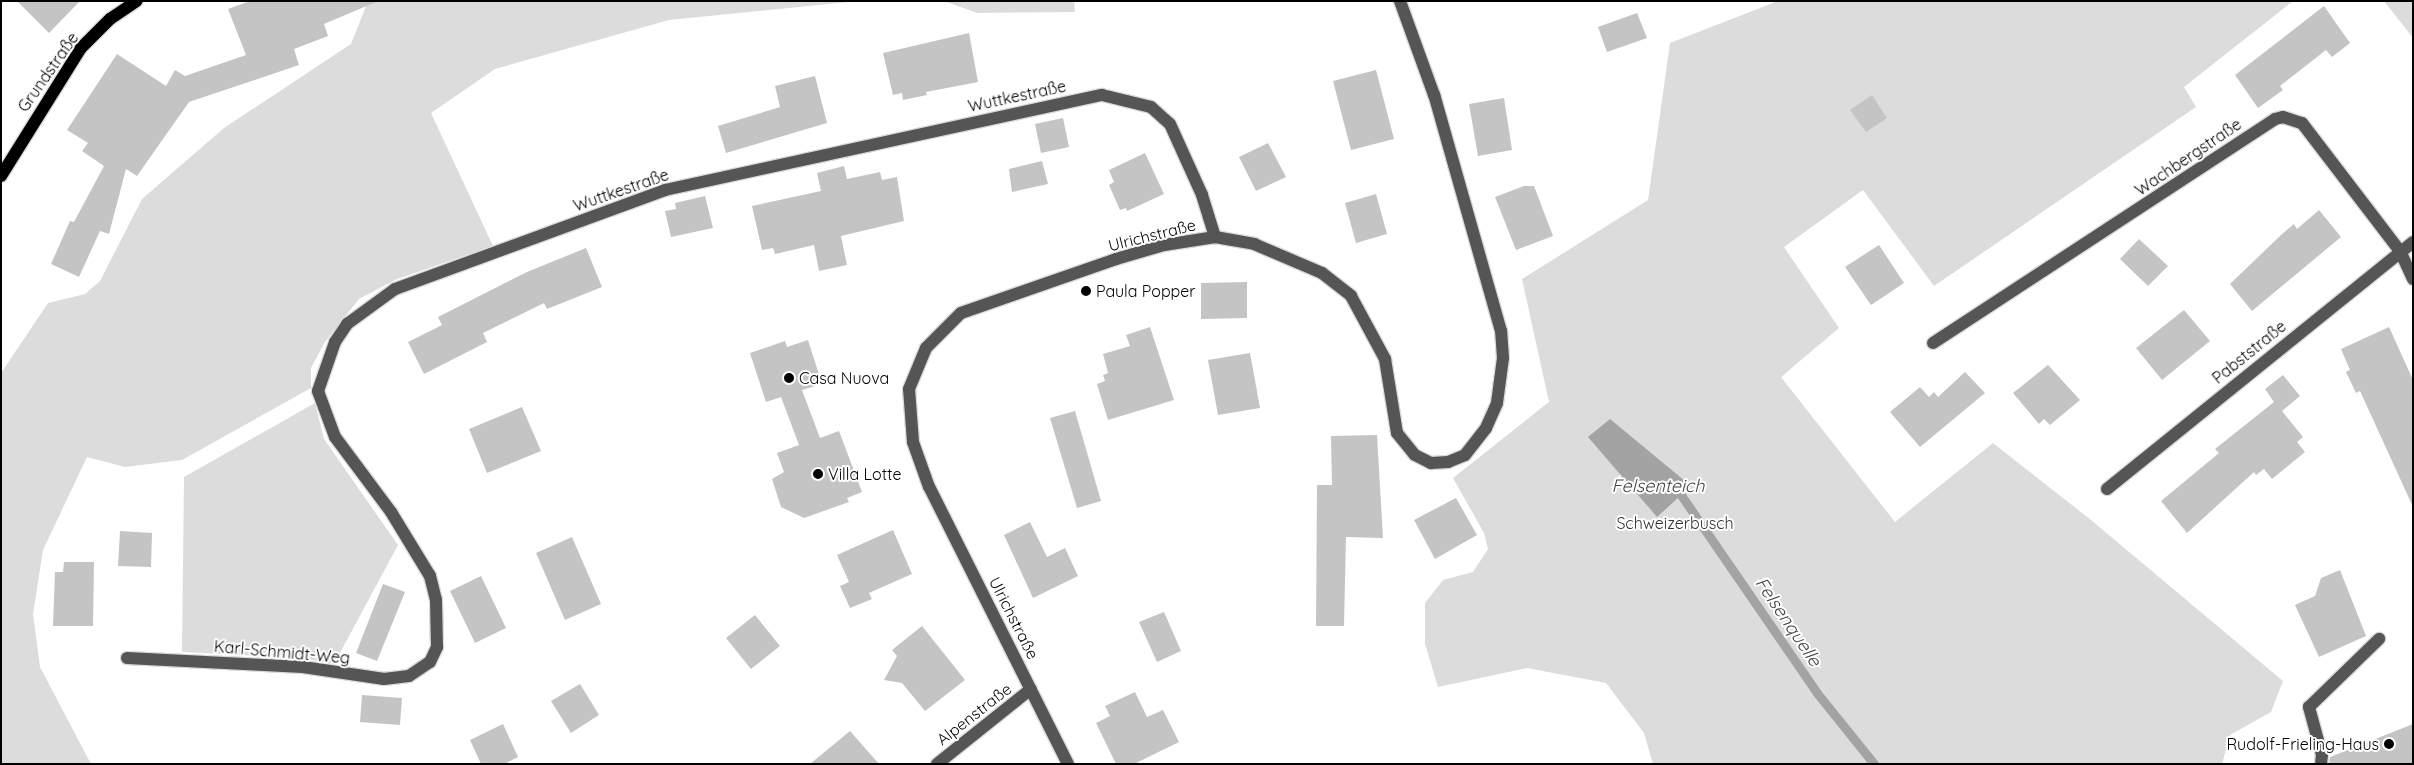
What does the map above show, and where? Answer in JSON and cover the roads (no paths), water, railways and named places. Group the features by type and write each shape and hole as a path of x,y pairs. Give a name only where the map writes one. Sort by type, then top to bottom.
{"main road":[{"name":"Grundstraße","path":"1,176 81,48 110,19 137,1"}],"street":[{"name":"Ulrichstraße","path":"1068,764 930,487 913,442 909,389 919,364 926,348 961,312 1126,256 1164,245 1215,237 1254,244 1288,256 1322,273 1350,296 1385,359 1397,433 1415,455 1432,463 1448,462 1465,455 1486,428 1497,403 1503,358 1501,331 1434,95 1400,1"},
{"name":"Wuttkestraße","path":"430,662 437,647 436,600 430,576 391,512 335,436 318,391 335,342 346,324 395,289 665,190 1102,95 1151,107 1170,124 1202,196 1215,237"},
{"name":"Wachbergstraße","path":"1933,343 2274,119 2283,117 2302,123 2400,250 2413,279"},
{"name":"Pabststraße","path":"2107,489 2400,250 2413,242"},
{"path":"2321,764 2322,756 2309,707 2379,639"},
{"name":"Karl-Schmidt-Weg","path":"127,658 303,667 384,679 409,676 430,662"},
{"name":"Alpenstraße","path":"937,764 1031,689"}],"water":[{"name":"Felsenteich","path":"1610,419 1691,486 1657,517 1588,437"}],"waterway":[{"name":"Felsenquelle","path":"1681,495 1817,693 1874,764"}],"place":[{"name":"Paula Popper","path":"1086,291"},
{"name":"Casa Nuova","path":"789,378"},
{"name":"Villa Lotte","path":"818,474"},
{"name":"Rudolf-Frieling-Haus","path":"2389,744"}],"park label":[{"name":"Schweizerbusch","path":"1675,523"}]}
